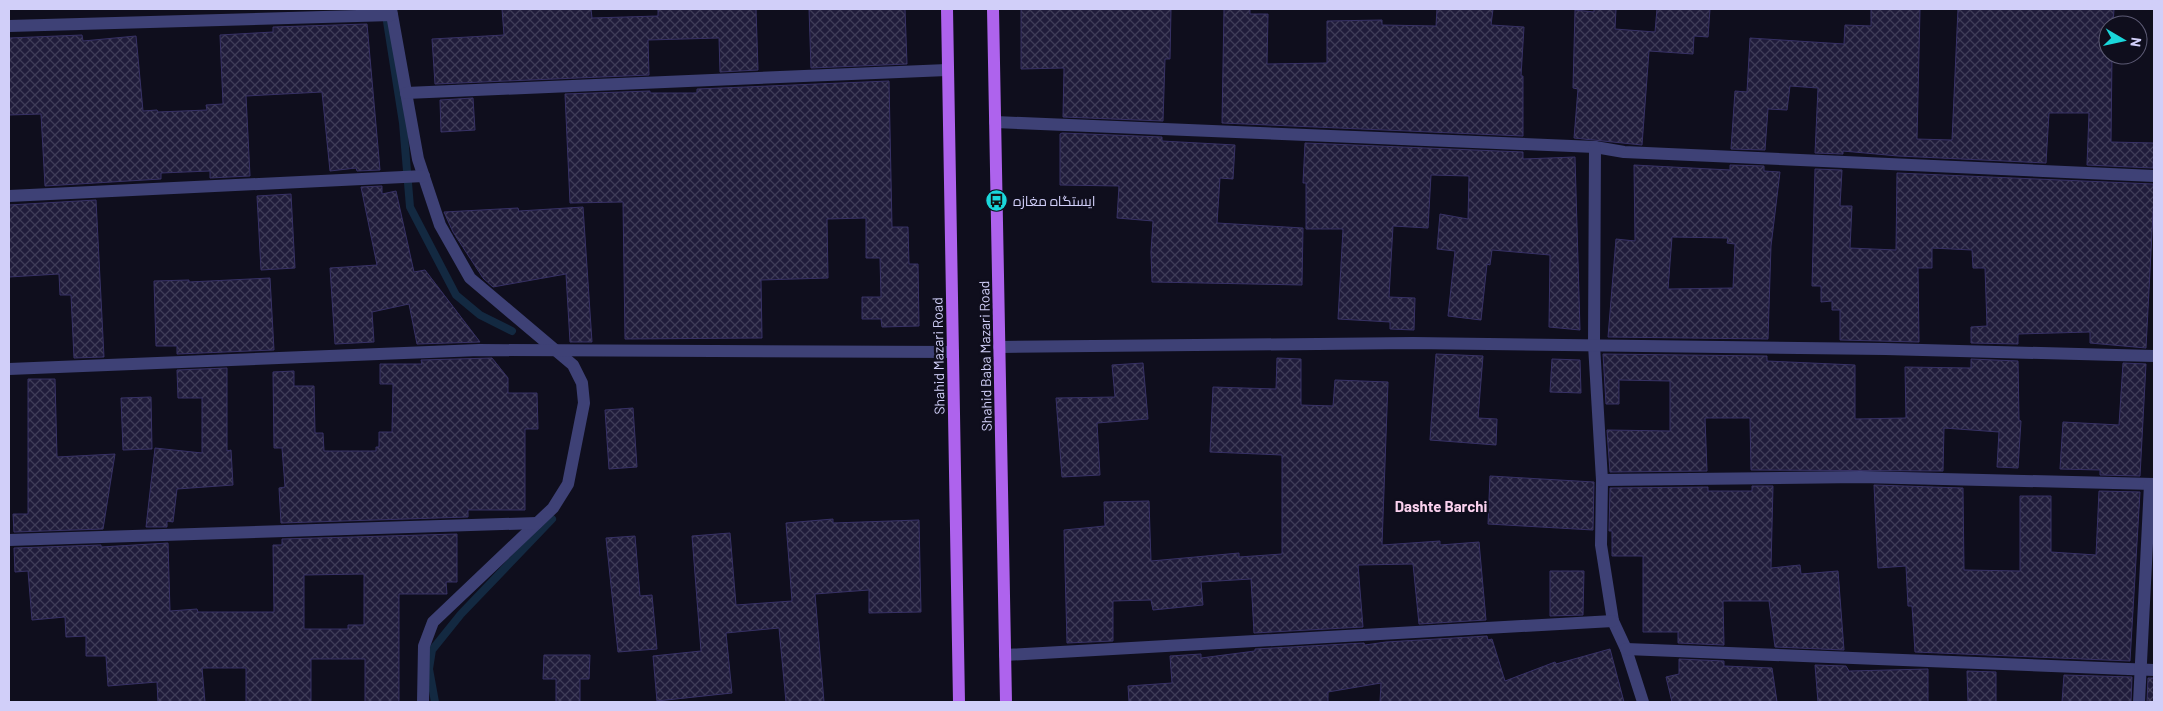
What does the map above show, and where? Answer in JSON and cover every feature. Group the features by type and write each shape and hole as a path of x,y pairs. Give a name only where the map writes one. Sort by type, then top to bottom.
{"main road":[{"name":"Shahid Mazari Road","path":"947,9 959,702"},
{"name":"Shahid Baba Mazari Road","path":"993,9 1006,702"}],"street":[{"path":"9,26 392,12 418,158 440,225 470,278 573,365 582,383 584,403 568,484 553,508 433,622 424,646 423,702"},
{"path":"406,93 947,70"},
{"path":"995,122 1594,147 1624,152 2154,176"},
{"path":"1594,147 1594,345 1602,480 1601,545 1613,621 1626,649 1643,702"},
{"path":"9,196 424,176"},
{"path":"999,348 1413,343 2154,356"},
{"path":"9,370 479,350 953,352"},
{"path":"1602,480 1861,477 2152,484 2139,702"},
{"path":"9,540 537,523"},
{"path":"1005,655 1613,621"},
{"path":"1626,649 2154,670"}],"building":[{"path":"502,9 591,9 592,18 658,16 658,9 756,9 758,70 720,72 719,38 648,40 649,75 435,84 432,39 504,35"},
{"path":"809,9 905,9 907,64 811,68"},
{"path":"1021,9 1171,9 1170,59 1165,59 1163,121 1063,117 1064,68 1021,69"},
{"path":"1224,9 1250,9 1250,14 1268,14 1267,64 1327,63 1327,21 1382,20 1382,25 1436,26 1437,9 1493,9 1491,25 1524,27 1521,76 1523,76 1523,136 1222,123"},
{"path":"1594,9 1616,9 1615,29 1655,32 1657,9 1710,9 1708,37 1694,36 1693,54 1649,51 1642,145 1574,138 1578,89 1573,88 1575,10 1594,12"},
{"path":"1871,9 1920,9 1917,139 1952,140 1958,9 2114,9 2114,15 2098,15 2098,65 2112,65 2111,142 2154,143 2153,168 2087,165 2089,113 2049,113 2046,163 1898,156 1843,151 1843,154 1815,153 1818,88 1790,86 1787,110 1768,109 1765,150 1731,149 1735,91 1747,92 1750,38 1844,44 1845,25 1871,26"},
{"path":"367,24 380,170 357,171 356,168 330,171 322,92 246,96 250,176 210,178 210,171 161,173 161,179 45,186 41,114 9,115 9,38 82,35 83,41 136,36 143,111 157,110 158,112 207,110 206,105 223,104 220,35 273,32 273,27"},
{"path":"889,81 892,227 908,227 909,264 918,264 919,326 882,327 881,319 862,319 862,297 881,297 880,258 866,258 866,218 827,219 828,278 761,280 762,338 625,339 623,202 570,203 565,94 650,91 650,93 697,93 697,89"},
{"path":"473,98 475,130 441,132 440,100"},
{"path":"1060,134 1162,137 1162,141 1235,145 1233,179 1220,178 1217,223 1303,228 1302,285 1152,282 1153,221 1117,218 1119,186 1060,185"},
{"path":"1305,143 1523,152 1523,159 1575,157 1580,330 1549,327 1550,255 1492,250 1490,265 1487,264 1481,320 1448,316 1455,251 1437,249 1440,214 1468,219 1469,176 1431,175 1428,228 1393,226 1389,297 1415,298 1414,330 1390,329 1390,322 1338,319 1343,229 1306,229 1306,183 1303,183"},
{"path":"1634,165 1730,170 1730,165 1764,166 1764,171 1780,172 1771,246 1768,339 1608,337 1616,239 1635,241","holes":["1672,237 1728,238 1727,243 1735,244 1733,288 1668,289"]},
{"path":"1815,169 1842,170 1840,206 1852,206 1850,248 1896,250 1897,173 2153,184 2146,348 2090,343 2090,332 2018,334 2018,344 1971,343 1971,327 1987,326 1985,268 1973,268 1972,250 1932,248 1932,268 1918,268 1919,342 1840,340 1840,310 1832,310 1832,301 1821,302 1821,286 1812,286"},
{"path":"382,186 382,194 396,191 414,272 425,270 480,342 417,344 409,304 372,312 374,342 335,344 330,268 377,265 361,187"},
{"path":"291,194 295,268 261,270 257,196"},
{"path":"96,200 104,357 74,358 71,295 60,295 59,274 9,277 9,205"},
{"path":"583,207 592,342 570,342 566,274 493,287 483,278 453,232 444,212 518,208 519,211"},
{"path":"270,278 274,350 177,354 177,346 156,346 154,281 189,280 189,282"},
{"path":"1436,354 1483,356 1478,418 1497,419 1496,445 1430,440"},
{"path":"1603,354 1767,356 1767,361 1855,365 1855,419 1906,418 1905,367 1971,368 1971,359 2018,361 2019,420 2021,421 2018,468 1997,467 1999,432 1944,428 1943,471 1751,470 1750,418 1705,418 1707,471 1610,472 1607,430 1670,431 1670,381 1619,380 1619,404 1606,404"},
{"path":"492,358 508,378 508,393 537,393 538,429 525,429 525,510 468,510 468,517 281,523 279,488 285,487 282,448 274,448 273,372 294,371 294,386 314,386 315,433 323,433 324,451 376,451 376,447 379,447 379,432 392,432 393,384 380,384 380,364 422,364 421,360"},
{"path":"1277,358 1301,359 1301,405 1333,406 1335,380 1388,382 1382,545 1440,541 1440,545 1479,542 1486,620 1419,624 1413,564 1358,565 1363,627 1254,633 1251,579 1201,582 1203,605 1153,610 1151,600 1113,601 1113,641 1067,643 1064,530 1105,526 1104,502 1149,501 1151,561 1239,553 1239,557 1282,554 1282,455 1210,452 1213,387 1276,389"},
{"path":"1552,359 1580,360 1581,393 1550,392"},
{"path":"1143,363 1148,419 1097,423 1100,475 1062,477 1056,398 1115,397 1112,365"},
{"path":"2123,363 2146,364 2140,476 2100,475 2100,470 2060,469 2063,422 2119,425"},
{"path":"227,368 227,451 231,450 233,485 177,489 173,522 167,521 167,527 146,527 155,448 202,453 202,398 178,398 177,370"},
{"path":"28,379 55,379 57,457 115,454 103,529 14,532 13,514 28,514"},
{"path":"151,397 152,449 123,450 121,398"},
{"path":"633,408 637,467 609,469 605,410"},
{"path":"1490,476 1594,482 1593,530 1488,524"},
{"path":"1874,485 1963,488 1964,570 2020,571 2020,496 2051,496 2051,552 2096,555 2099,491 2140,492 2130,661 1915,652 1912,606 1908,606 1906,566 1878,568"},
{"path":"1752,486 1773,486 1771,568 1800,565 1801,574 1838,571 1844,650 1775,647 1769,601 1723,601 1724,645 1678,643 1678,632 1643,632 1643,556 1612,556 1612,531 1609,531 1610,488 1708,487 1708,491 1752,491"},
{"path":"833,519 833,523 919,520 921,612 869,613 869,590 815,594 824,702 786,702 779,628 726,633 732,693 657,701 653,656 701,651 692,536 730,533 736,605 792,601 786,523"},
{"path":"457,534 457,582 446,582 447,594 399,594 399,702 365,702 365,659 311,659 311,702 246,702 246,668 202,668 205,702 158,702 157,682 108,686 106,656 86,656 86,636 66,637 65,617 32,620 28,571 15,572 14,548 101,545 101,547 168,543 170,611 197,609 198,612 274,612 273,545 282,545 282,539","holes":["364,574 364,625 348,625 348,629 304,629 304,575"]},
{"path":"635,536 640,596 652,595 657,649 618,652 606,538"},
{"path":"1550,571 1584,571 1583,615 1550,616"},
{"path":"1487,636 1488,640 1492,639 1505,681 1555,662 1556,664 1610,649 1624,702 1380,702 1381,683 1328,692 1328,702 1129,702 1128,686 1172,683 1170,656 1201,654 1201,658 1255,651 1255,649 1364,643 1365,645"},
{"path":"544,655 590,655 589,679 580,679 580,702 556,702 556,679 543,679"},
{"path":"1679,659 1724,661 1724,666 1772,668 1777,702 1672,702 1666,677 1679,674"},
{"path":"1815,665 1846,666 1849,671 1928,669 1928,702 1818,702"},
{"path":"1967,671 1996,672 1996,702 1968,702"},
{"path":"2064,675 2132,677 2131,702 2062,702"},
{"path":"2148,678 2154,678 2154,702 2147,702"}],"waterway":[{"path":"385,9 403,123 410,207 456,295 480,315 512,331"},
{"path":"435,702 429,669 432,650 461,614 552,519"}],"place":[{"name":"ایستگاه مغازه","path":"997,200"}],"district":[{"name":"Dashte Barchi","path":"1441,506"}]}
